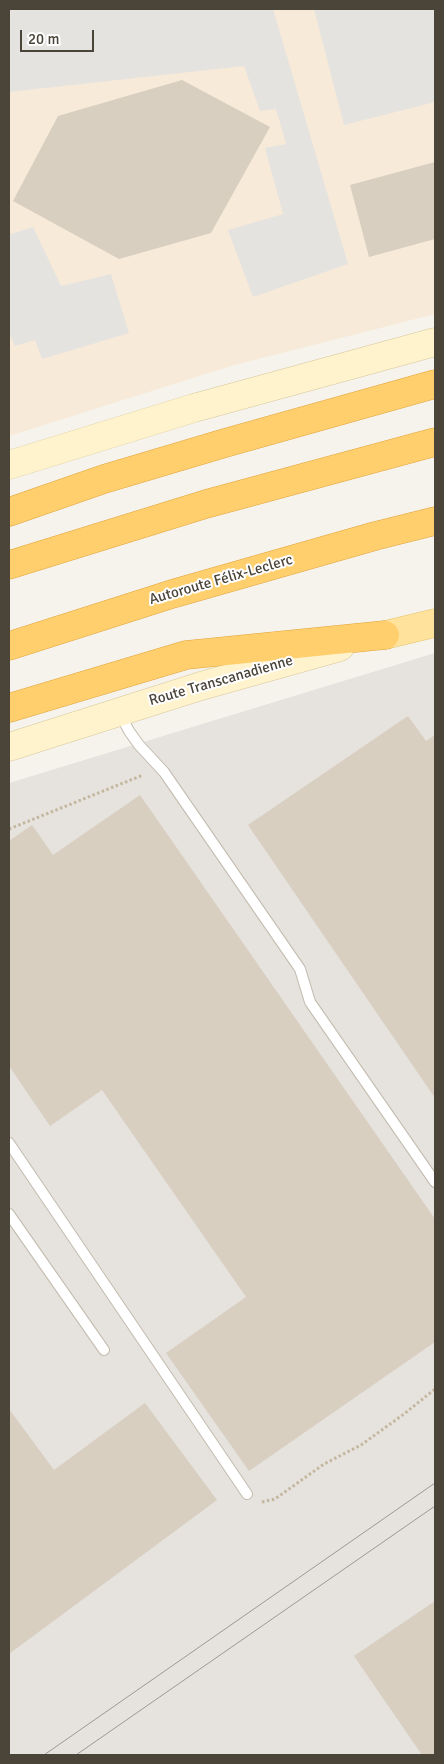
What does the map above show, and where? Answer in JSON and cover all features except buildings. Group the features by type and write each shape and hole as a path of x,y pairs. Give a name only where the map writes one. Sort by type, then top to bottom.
{"highway":[{"path":"9,512 104,479 187,454 435,384"},
{"path":"9,565 215,502 435,442"},
{"name":"Autoroute Félix-Leclerc","path":"9,646 172,594 435,521"},
{"path":"9,708 186,655 385,635"}],"main road":[{"path":"9,465 202,405 435,342"},
{"name":"Route Transcanadienne","path":"9,747 201,686 435,623"}],"lane":[{"path":"119,711 129,731 164,772 300,969 310,1002 435,1182"},
{"path":"9,1143 247,1494"},
{"path":"9,1214 104,1350"}],"path":[{"path":"9,829 148,773"},
{"path":"247,1494 255,1500 263,1502 275,1499 324,1464 361,1445 385,1429 435,1389"}],"shaded area":[{"path":"9,9 435,9 435,314 231,366 9,436"},
{"path":"9,9 273,9 348,264 253,297 228,230 283,214 265,148 286,144 276,109 260,111 244,66 9,92"},
{"path":"314,9 435,9 435,102 344,125"},
{"path":"33,227 61,286 111,274 129,333 42,359 35,340 15,346 9,332 9,231 11,234"},
{"path":"435,653 435,1755 9,1755 9,783"}],"tram line":[{"path":"44,1755 435,1483"},
{"path":"76,1755 435,1506"}]}
